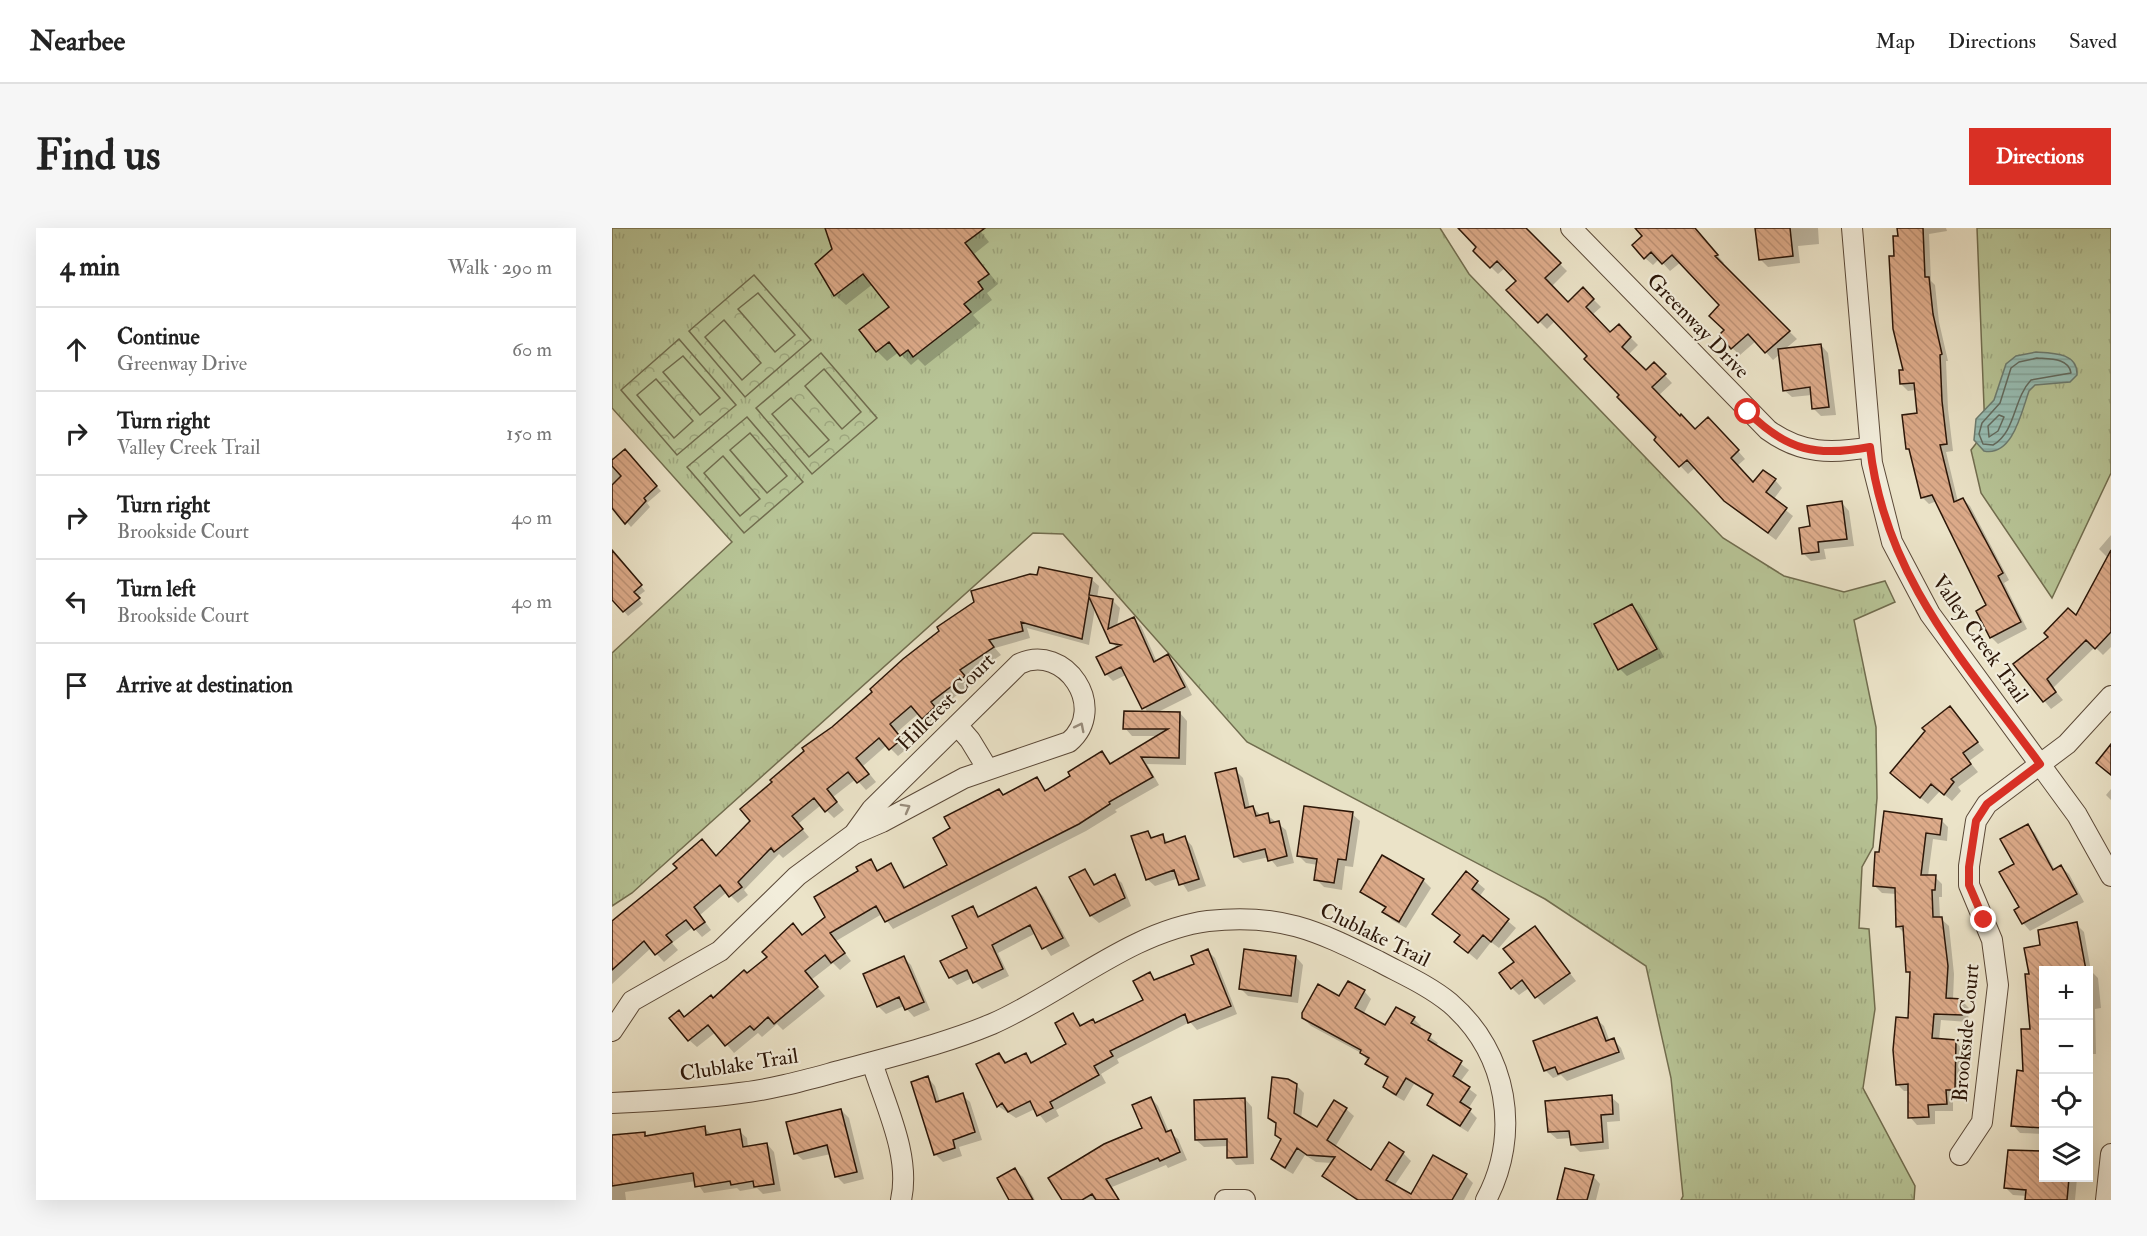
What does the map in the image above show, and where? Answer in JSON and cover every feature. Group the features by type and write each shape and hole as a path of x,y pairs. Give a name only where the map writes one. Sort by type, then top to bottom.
{"street":[{"name":"Greenway Drive","path":"1571,228 1748,412 1777,437 1797,447 1818,452 1838,453 1870,447"},
{"name":"Valley Creek Trail","path":"1852,228 1870,447 1886,524 1910,580 1938,627 2040,764 2090,836 2111,876"},
{"name":"Hillcrest Court","path":"612,1030 632,1001 720,951 797,876 854,834 987,768 1060,746 1075,737 1083,724 1086,710 1080,688 1056,663 1034,658 1012,669 872,809 854,834"},
{"name":"Brookside Court","path":"1960,1155 1982,1122 1998,985 1992,940 1969,885 1973,832 1980,811 1987,804 2072,738 2111,696"},
{"path":"957,725 970,740 987,768"},
{"name":"Clublake Trail","path":"612,1103 690,1099 760,1090 872,1062 953,1038 994,1023 1149,938 1176,928 1210,921 1245,919 1297,925 1329,936 1427,986 1460,1012 1480,1036 1500,1080 1506,1128 1503,1160 1486,1200"},
{"path":"872,1062 902,1161 904,1183 901,1200"},
{"path":"2106,1200 2111,1154"},
{"path":"1225,1200 1245,1200"}],"green space":[{"path":"612,228 1440,228 1469,274 1723,538 1784,576 1844,592 1885,581 1895,602 1854,620 1876,727 1877,798 1873,847 1862,867 1859,928 1869,929 1875,1009 1863,1088 1915,1186 1914,1200 1681,1200 1683,1196 1671,1078 1646,966 1545,899 1247,742 1063,534 1033,533 632,893 612,906 612,653 732,542 612,408"},
{"path":"1977,228 2111,228 2111,473 2052,598 1981,493 1971,450 1985,432"},
{"path":"754,275 811,340 745,397 689,331"},
{"path":"758,293 795,335 775,352 738,309"},
{"path":"724,320 761,363 742,380 705,337"},
{"path":"679,339 736,405 677,455 621,390"},
{"path":"821,353 877,418 812,474 756,408"},
{"path":"683,356 720,398 700,415 663,372"},
{"path":"824,369 861,412 842,429 805,386"},
{"path":"656,379 693,421 674,438 637,395"},
{"path":"791,398 829,440 809,457 772,414"},
{"path":"747,417 803,482 744,533 687,467"},
{"path":"750,433 787,476 767,493 730,450"},
{"path":"723,456 760,499 740,516 704,473"}],"water":[{"path":"2036,352 2069,358 2074,362 2077,375 2070,382 2035,385 2029,391 2009,440 1994,451 1984,451 1974,440 1976,419 1994,400 2006,364 2016,356"}],"building":[{"path":"825,228 985,228 965,243 989,274 978,282 983,289 964,304 971,312 913,357 908,350 900,356 889,342 876,352 859,330 889,307 863,274 834,296 815,264 832,249"},
{"path":"1458,228 1526,228 1561,263 1545,278 1568,302 1583,287 1594,299 1586,307 1610,332 1619,324 1631,337 1622,347 1646,370 1654,362 1666,374 1652,387 1680,416 1681,414 1695,429 1708,417 1739,450 1731,458 1753,482 1763,470 1776,479 1766,492 1787,508 1768,533 1724,501 1687,460 1679,467 1654,440 1656,437 1584,359 1587,356 1547,314 1538,323 1506,290 1516,281 1497,261 1490,268 1473,251 1476,247"},
{"path":"1635,228 1695,228 1718,255 1715,256 1790,331 1765,353 1748,334 1731,349 1719,335 1724,330 1709,316 1719,305 1672,255 1662,264 1651,252 1644,259 1632,245 1642,236"},
{"path":"1755,228 1790,228 1793,256 1759,260"},
{"path":"1897,228 1923,228 1925,277 1929,277 1933,314 1942,354 1940,355 1942,401 1947,444 1940,445 1954,502 1963,498 2003,573 1998,576 2021,622 1990,638 1976,611 1986,605 1932,495 1921,498 1909,449 1906,449 1902,415 1917,413 1914,383 1900,384 1899,370 1903,370 1893,329 1889,256 1894,256 1893,236 1898,236"},
{"path":"1821,344 1829,407 1812,409 1810,387 1783,391 1778,349"},
{"path":"625,449 657,486 644,498 646,501 625,524 612,508 612,485 621,476 612,466 612,460"},
{"path":"1842,501 1847,539 1818,542 1819,552 1802,554 1799,528 1810,526 1807,506"},
{"path":"612,550 642,585 634,592 640,598 623,612 612,600"},
{"path":"2111,550 2111,632 2095,649 2086,640 2047,679 2056,692 2043,702 2013,664 2048,637 2044,633 2068,608 2076,615"},
{"path":"1039,567 1092,578 1089,595 1113,599 1108,629 1134,617 1154,662 1168,654 1185,687 1142,709 1121,667 1105,675 1096,657 1121,645 1110,643 1089,597 1082,639 1021,622 1023,631 989,640 994,647 960,670 965,676 931,702 935,707 922,719 911,706 890,724 902,739 889,750 879,738 856,758 869,774 857,783 848,772 827,789 837,802 825,812 814,798 792,816 803,829 774,852 771,848 738,882 742,887 729,897 720,885 694,907 705,922 694,930 686,920 666,935 672,942 655,955 644,941 612,970 612,921 677,868 673,864 702,839 716,856 750,821 740,809 804,751 802,748 832,727 872,692 870,689 903,659 939,631 937,627 974,602 971,591 1030,574 1037,575"},
{"path":"1632,604 1657,649 1618,670 1594,624"},
{"path":"1950,706 1978,742 1963,753 1971,764 1951,779 1954,782 1944,795 1931,784 1920,798 1890,773 1925,731 1922,728"},
{"path":"1124,711 1180,712 1179,758 1141,757 1153,777 1109,802 1110,804 1079,824 885,922 876,906 830,933 845,953 831,963 825,955 805,971 818,987 774,1024 768,1017 754,1030 750,1026 725,1046 708,1025 688,1041 669,1018 679,1010 684,1017 711,995 713,998 744,970 747,973 767,957 762,952 793,923 802,935 825,917 814,897 858,871 856,867 871,859 877,871 891,863 904,888 947,865 933,838 950,828 944,817 999,789 1003,795 1037,777 1045,791 1070,776 1068,772 1102,751 1110,764 1168,729 1123,729"},
{"path":"2111,744 2111,775 2096,763"},
{"path":"1236,768 1245,808 1253,806 1256,816 1268,813 1270,823 1279,821 1287,856 1268,861 1265,849 1234,857 1215,773"},
{"path":"1304,806 1353,812 1346,860 1338,859 1334,883 1314,880 1317,859 1297,856"},
{"path":"1884,811 1942,819 1940,835 1926,833 1921,875 1936,875 1935,890 1932,890 1933,917 1942,917 1948,966 1946,998 1962,999 1962,1015 1934,1014 1932,1038 1956,1040 1955,1090 1946,1090 1947,1104 1928,1105 1929,1117 1908,1118 1908,1084 1896,1085 1893,1050 1896,1017 1908,1018 1910,972 1906,972 1903,926 1896,927 1895,888 1873,886 1875,852 1879,852"},
{"path":"2028,824 2053,870 2061,865 2077,894 2022,924 2014,910 2019,907 1999,872 2014,864 2000,839"},
{"path":"1148,831 1151,838 1163,834 1165,843 1185,836 1199,879 1179,885 1174,870 1146,880 1131,836"},
{"path":"1382,855 1424,879 1399,922 1382,912 1386,907 1360,892"},
{"path":"1085,869 1094,885 1115,874 1125,898 1090,916 1069,877"},
{"path":"1466,871 1478,881 1472,889 1509,919 1491,942 1483,935 1468,953 1454,942 1460,935 1432,914"},
{"path":"1036,887 1063,938 1042,949 1030,925 992,945 1003,969 973,983 967,970 949,978 940,961 967,948 952,916 973,906 978,917"},
{"path":"2077,922 2085,966 2039,966 2039,1128 2011,1126 2017,1070 2023,1071 2021,1029 2030,1029 2025,974 2029,974 2024,948 2040,945 2038,930"},
{"path":"1535,926 1570,973 1535,998 1522,980 1511,989 1499,973 1514,962 1503,949"},
{"path":"1208,949 1231,1006 1188,1023 1185,1014 1110,1051 1113,1056 1094,1066 1099,1075 1050,1102 1053,1108 1037,1116 1030,1101 1008,1112 1002,1103 997,1107 976,1064 999,1053 1005,1063 1026,1053 1031,1063 1066,1044 1055,1023 1073,1013 1080,1026 1093,1019 1095,1023 1143,1000 1133,981 1150,972 1154,980 1194,964 1191,956"},
{"path":"1244,949 1296,956 1291,996 1239,989"},
{"path":"904,956 924,1002 905,1010 899,997 877,1007 863,974"},
{"path":"1348,981 1365,990 1355,1008 1385,1025 1396,1007 1415,1017 1411,1023 1431,1034 1428,1040 1462,1061 1453,1076 1470,1087 1460,1102 1471,1109 1460,1126 1427,1105 1433,1094 1406,1078 1396,1095 1383,1087 1388,1077 1365,1064 1369,1058 1360,1053 1361,1050 1302,1018 1302,1013 1318,984 1339,996"},
{"path":"1597,1017 1606,1041 1614,1038 1619,1052 1558,1074 1555,1067 1544,1071 1533,1041"},
{"path":"928,1076 936,1102 963,1093 975,1132 953,1140 955,1148 934,1155 911,1082"},
{"path":"1272,1077 1288,1079 1297,1084 1294,1113 1317,1127 1334,1100 1347,1108 1327,1140 1371,1170 1389,1142 1404,1152 1386,1180 1411,1194 1433,1155 1467,1174 1452,1200 1358,1200 1322,1176 1335,1157 1307,1155 1297,1148 1285,1168 1271,1159 1281,1139 1275,1135 1276,1123 1268,1118"},
{"path":"1612,1095 1613,1114 1601,1115 1603,1142 1571,1145 1569,1131 1548,1132 1545,1101"},
{"path":"1151,1097 1166,1132 1171,1130 1180,1152 1160,1161 1158,1158 1106,1179 1119,1200 1096,1200 1092,1194 1082,1200 1062,1200 1048,1178 1104,1144 1142,1128 1132,1105"},
{"path":"1245,1098 1247,1157 1227,1158 1227,1139 1195,1140 1194,1100"},
{"path":"841,1109 857,1172 835,1177 827,1145 794,1154 786,1122"},
{"path":"705,1126 706,1135 740,1129 743,1147 767,1143 774,1184 754,1187 753,1181 731,1185 730,1181 695,1187 693,1173 612,1186 612,1135 645,1132 645,1136"},
{"path":"2008,1150 2039,1151 2039,1182 2069,1182 2067,1200 2025,1200 2026,1190 2004,1188"},
{"path":"1015,1168 1033,1200 1009,1200 997,1178"},
{"path":"1565,1168 1594,1175 1587,1200 1557,1200"}],"route":[{"path":"1748,412 1777,437 1808,450 1838,453 1870,447 1875,480 1886,524 1910,580 1938,627 2040,764 1995,796 1980,811 1976,821 1969,867 1969,885 1984,920"}]}
